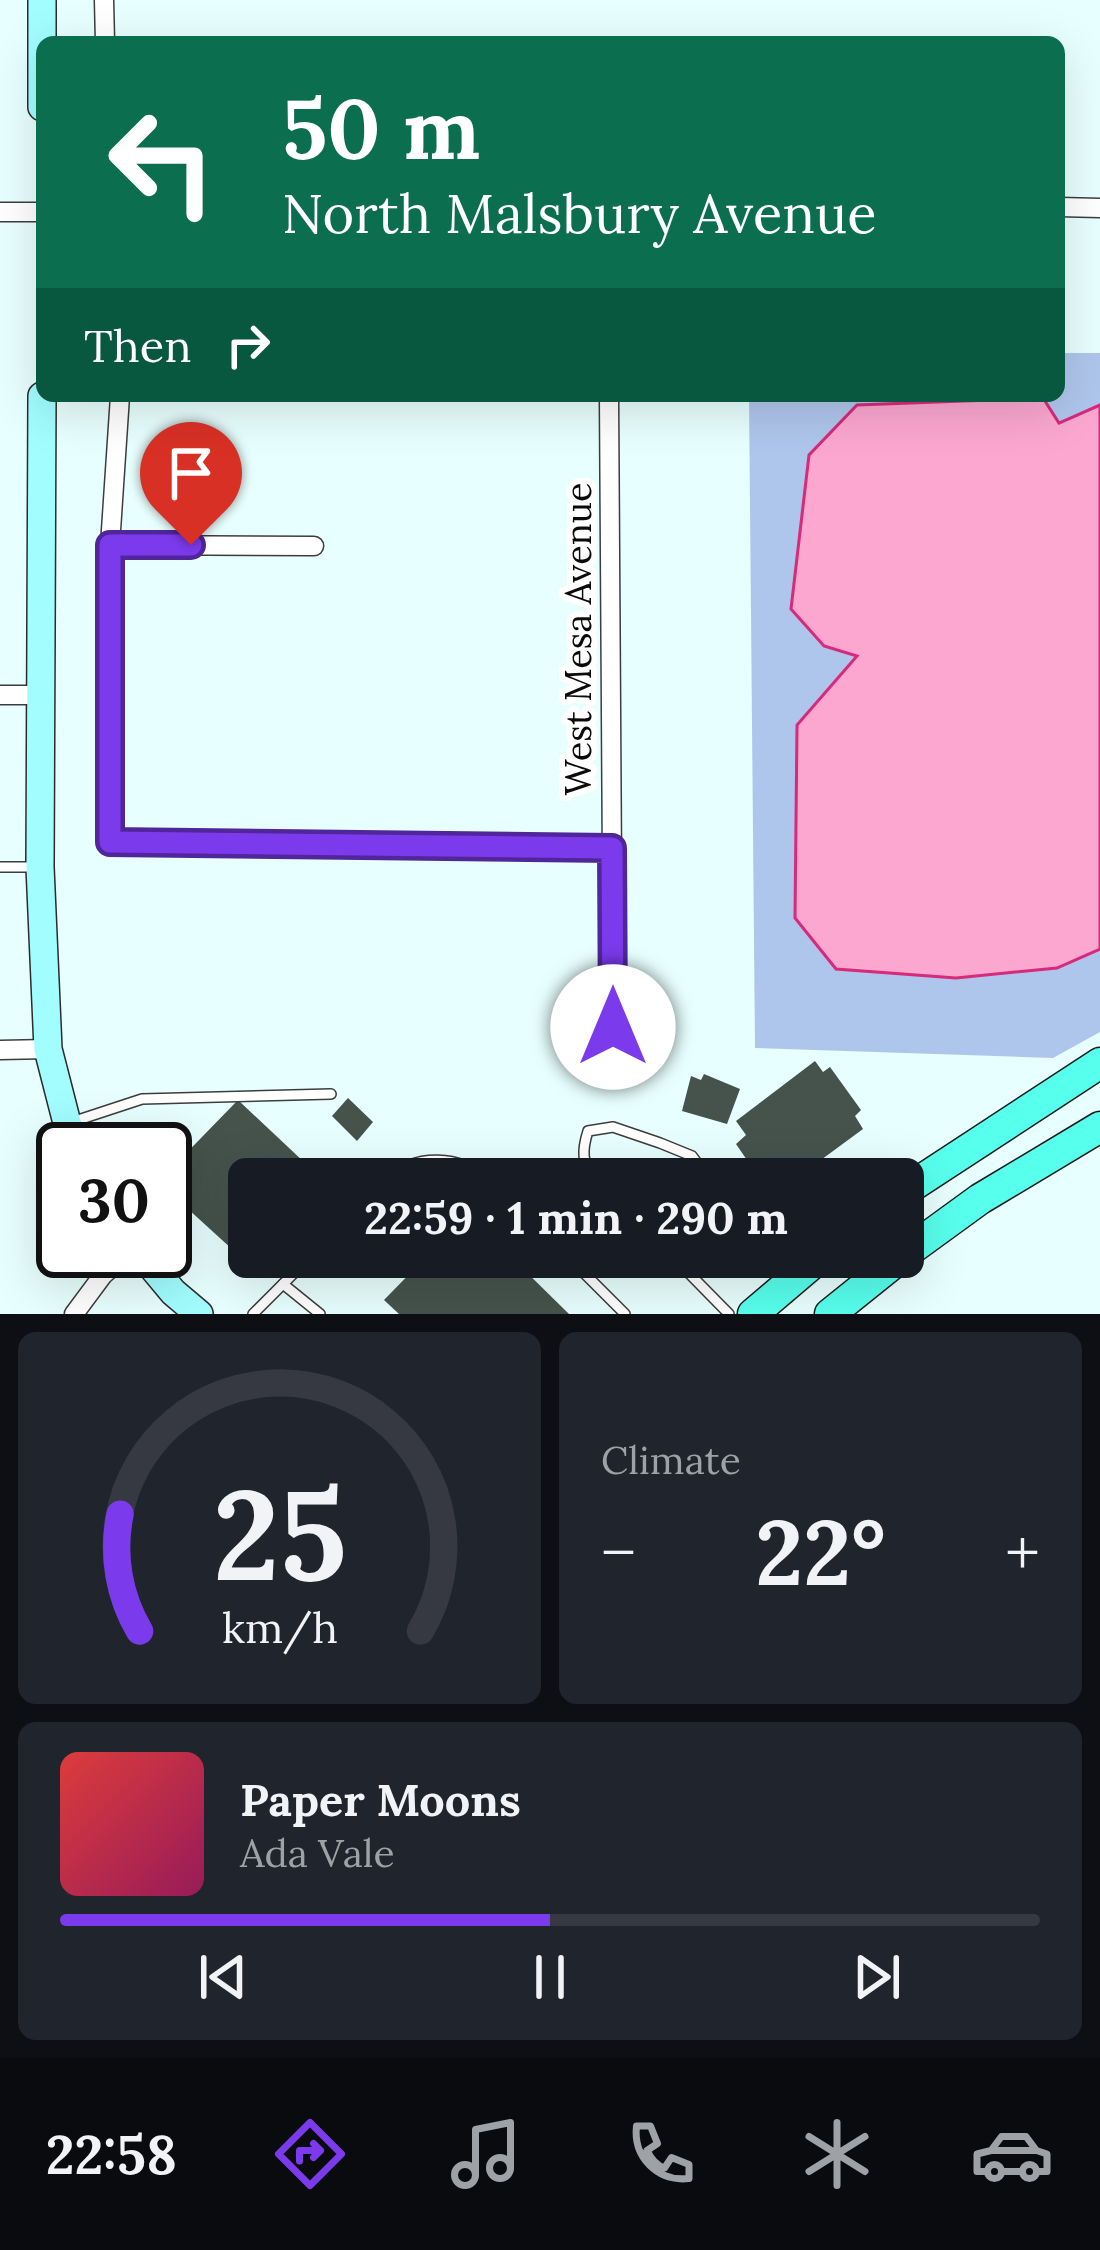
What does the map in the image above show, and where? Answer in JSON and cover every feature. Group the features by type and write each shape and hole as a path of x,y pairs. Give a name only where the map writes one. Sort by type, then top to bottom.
{"main road":[{"path":"924,1178 1100,1064"},
{"path":"924,1240 980,1199 1100,1126"},
{"path":"753,1314 794,1278"},
{"path":"830,1314 875,1278"}],"street":[{"path":"42,0 42,36"},
{"path":"104,0 105,36"},
{"path":"1065,207 1100,208"},
{"path":"0,212 36,212"},
{"path":"42,402 40,867 48,1049 69,1122"},
{"path":"120,402 110,545 110,842 612,848"},
{"name":"West Mesa Avenue","path":"609,402 613,1027"},
{"path":"110,545 314,546"},
{"path":"0,695 42,695"},
{"path":"0,1050 48,1049"},
{"path":"74,1314 101,1278"},
{"path":"161,1278 199,1314"}],"lane":[{"path":"0,867 40,867"},
{"path":"99,1122 142,1099 331,1094"},
{"path":"584,1158 588,1131 613,1127 694,1158"},
{"path":"253,1314 289,1278"},
{"path":"589,1278 625,1314"},
{"path":"694,1278 729,1314"},
{"path":"786,1278 789,1282"},
{"path":"283,1284 320,1314"}],"shaded area":[{"path":"1065,353 1100,353 1100,1032 1053,1058 755,1048 749,402 1065,402"},
{"path":"1046,402 1059,423 1100,405 1100,949 1057,968 956,978 836,969 795,918 797,725 857,656 824,646 791,609 809,455 857,405"}],"building":[{"path":"815,1061 823,1072 830,1067 861,1110 855,1116 863,1129 824,1158 746,1158 736,1144 746,1135 736,1121"},
{"path":"704,1074 740,1089 727,1124 682,1111 691,1076 701,1080"},
{"path":"348,1098 373,1122 357,1141 332,1116"},
{"path":"238,1100 300,1158 228,1158 228,1245 192,1213 192,1147"},
{"path":"405,1278 532,1278 569,1314 399,1314 384,1300"}],"route":[{"path":"191,545 110,545 110,842 612,848 613,1027"}]}
